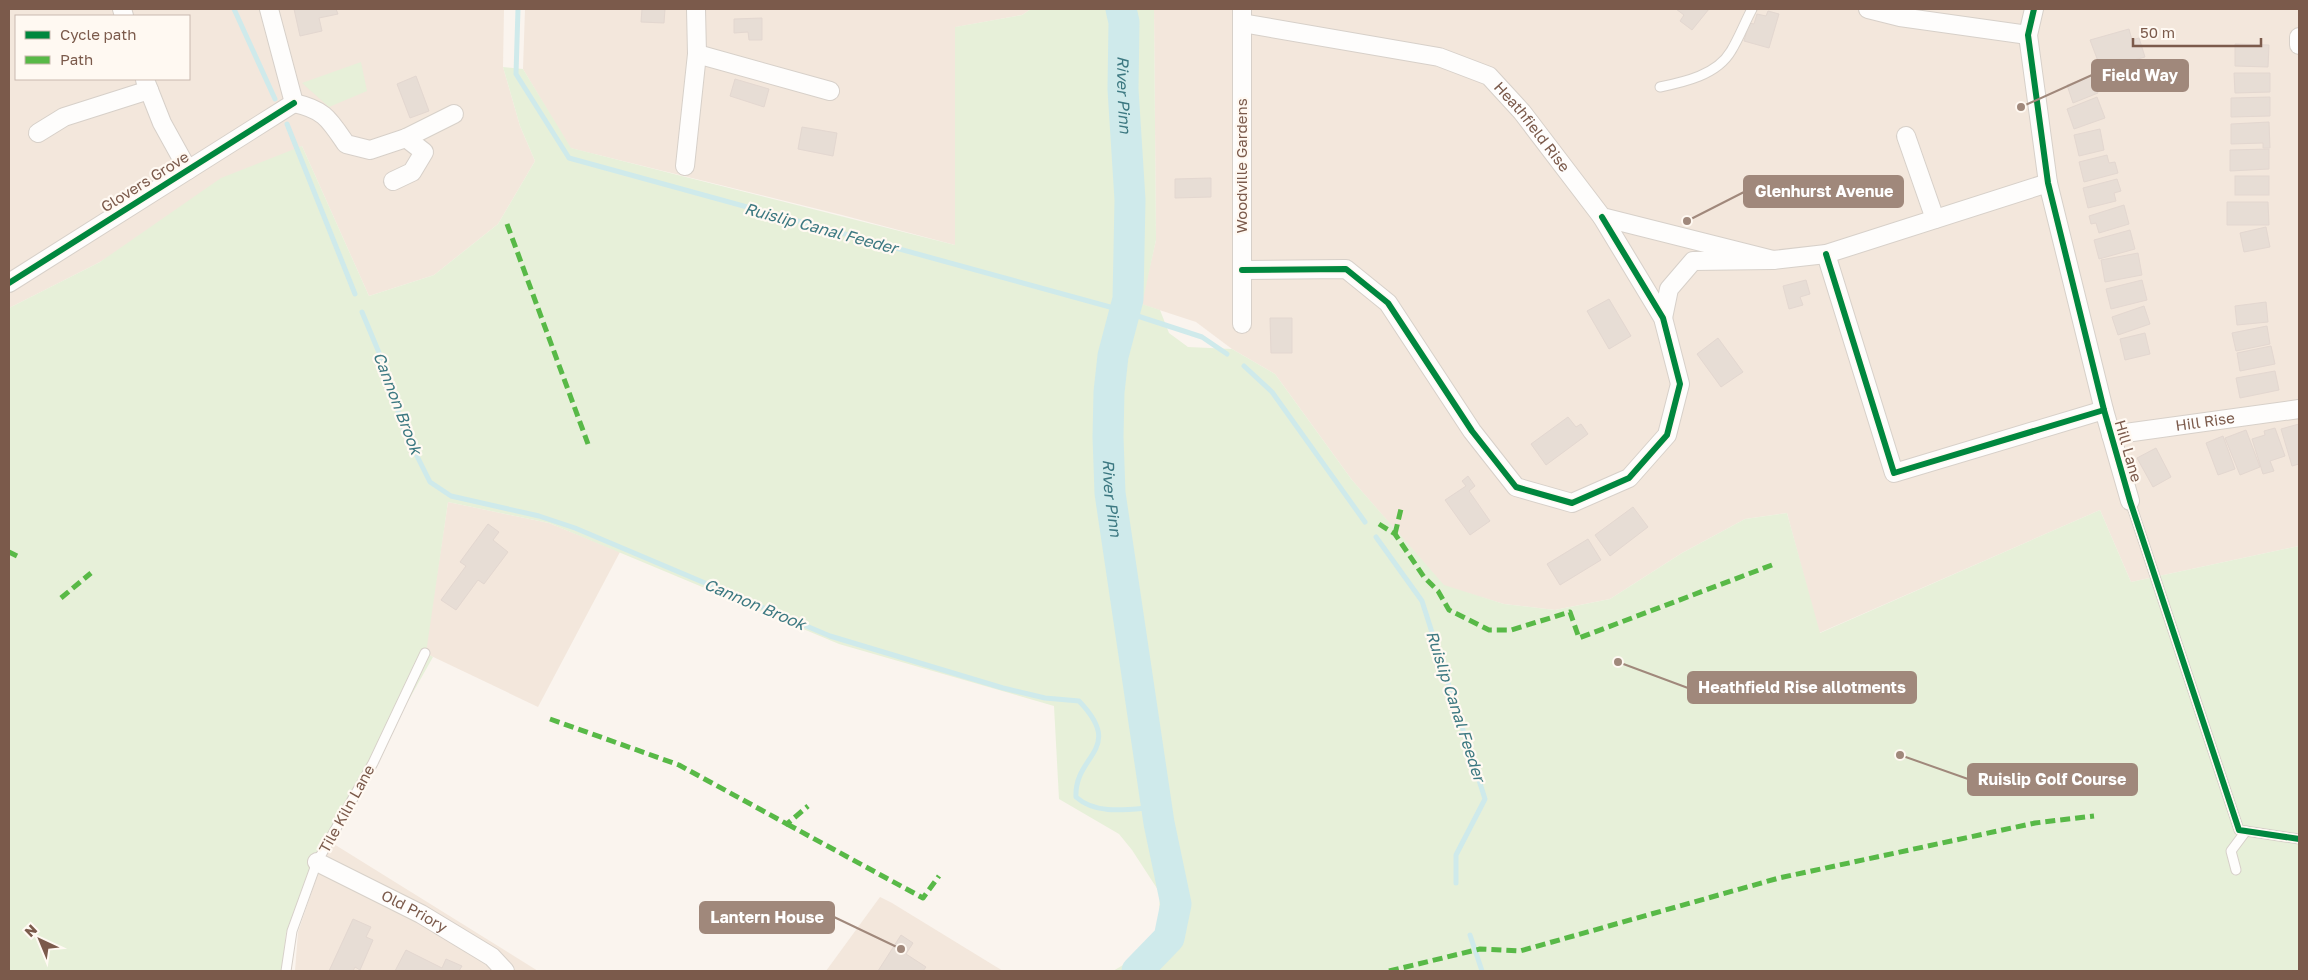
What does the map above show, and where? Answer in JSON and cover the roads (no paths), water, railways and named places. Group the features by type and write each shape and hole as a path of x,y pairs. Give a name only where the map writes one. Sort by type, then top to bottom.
{"street":[{"path":"269,9 294,103 316,108 333,125 346,144 370,150 406,138 454,114"},
{"path":"685,166 697,54 696,9"},
{"path":"1868,9 1900,17 2028,35"},
{"name":"Hill Lane","path":"2034,9 2028,35 2048,183 2104,410 2130,501"},
{"name":"Heathfield Rise","path":"1242,16 1439,57 1489,76 1522,112 1602,217 1663,318"},
{"name":"Woodville Gardens","path":"1242,16 1242,324"},
{"path":"2299,37 2299,45"},
{"path":"697,54 830,90"},
{"path":"38,133 64,117 147,84 162,123 188,170"},
{"name":"Glovers Grove","path":"9,283 294,103"},
{"path":"1906,136 1935,219"},
{"path":"393,181 412,172 424,152 406,138"},
{"path":"1242,270 1346,270 1388,302 1472,431 1516,488 1572,504 1629,478 1667,435 1680,384 1663,318 1669,289 1693,261 1773,260 1826,254 2048,183"},
{"path":"1602,217 1773,260"},
{"path":"1826,254 1894,473 2104,410"},
{"name":"Hill Rise","path":"2111,435 2299,409"},
{"name":"Old Priory","path":"317,862 421,914 492,957 505,971"}],"lane":[{"path":"1660,87 1688,81 1719,63 1731,52 1752,9"},
{"name":"Hill Lane","path":"2130,501 2239,830 2246,830"},
{"name":"Tile Kiln Lane","path":"286,971 292,931 317,862 373,763 426,653"},
{"path":"2236,870 2231,851 2246,830 2299,838"}],"waterway":[{"name":"Cannon Brook","path":"234,9 275,99"},
{"name":"Ruislip Canal Feeder","path":"518,9 516,74 569,158 1110,307 1202,337 1227,354"},
{"name":"River Pinn","path":"1121,9 1124,22 1123,89 1130,200 1128,299 1113,356 1109,392 1110,493 1159,823 1176,904 1169,938 1137,971"},
{"name":"Cannon Brook","path":"287,124 355,294"},
{"name":"Cannon Brook","path":"362,312 385,367 403,428 430,482 451,496 539,516 575,528 830,636 1003,688 1045,698 1079,701 1092,717 1098,731 1098,742 1077,783 1076,797 1084,803 1104,809 1125,810 1157,807"},
{"name":"Ruislip Canal Feeder","path":"1244,366 1272,392 1365,522"},
{"name":"Ruislip Canal Feeder","path":"1376,537 1422,601 1485,799 1456,855 1456,883"},
{"name":"Ruislip Canal Feeder","path":"1470,935 1482,971"}],"place":[{"name":"Field Way","path":"2021,107"},
{"name":"Glenhurst Avenue","path":"1687,221"},
{"name":"Heathfield Rise allotments","path":"1618,662"},
{"name":"Ruislip Golf Course","path":"1900,755"},
{"name":"Lantern House","path":"901,949"}]}
